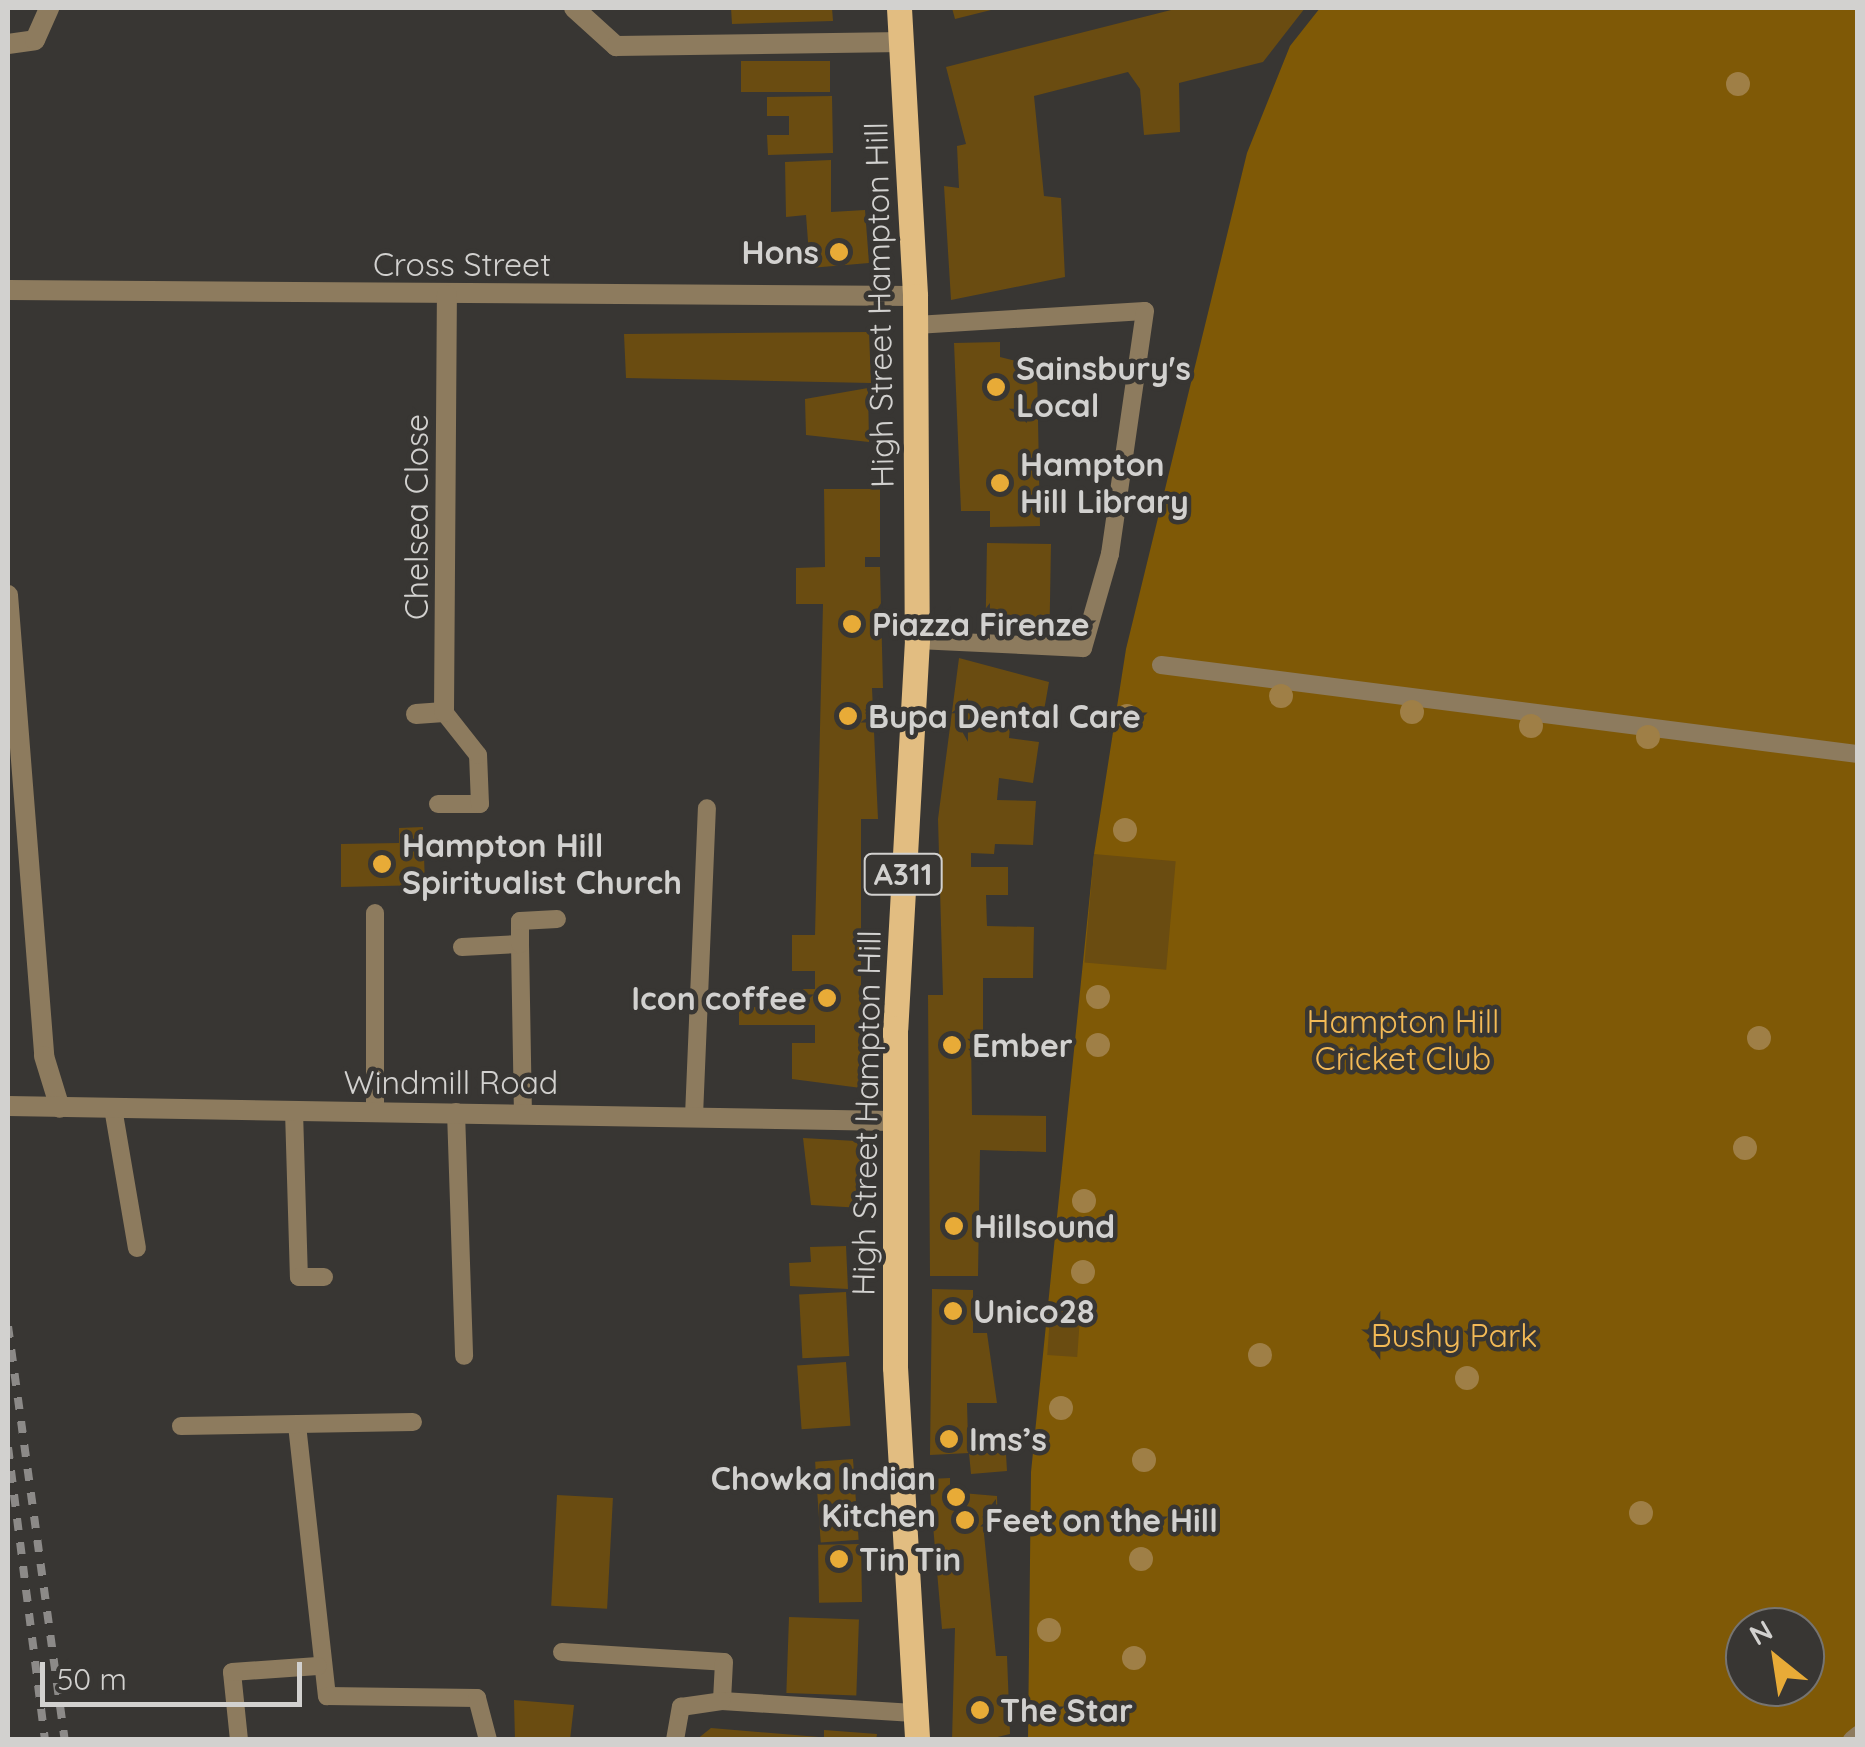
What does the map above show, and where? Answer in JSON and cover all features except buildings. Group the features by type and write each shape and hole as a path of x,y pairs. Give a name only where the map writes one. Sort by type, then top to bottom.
{"main road":[{"name":"High Street Hampton Hill","path":"899,8 904,42 916,324 917,640 893,1121 918,1740"}],"street":[{"path":"8,44 35,40 48,8"},
{"path":"574,8 616,46 904,42"},
{"name":"Cross Street","path":"8,290 915,296"},
{"name":"Chelsea Close","path":"444,712 448,295"},
{"path":"8,595 44,1056 60,1108"},
{"path":"416,714 444,712"},
{"name":"Windmill Road","path":"8,1106 523,1111 893,1121"}],"lane":[{"path":"916,324 1146,312 1110,554 1083,648 917,640"},
{"path":"1161,665 1858,754"},
{"path":"438,804 480,804 478,755 444,712"},
{"path":"694,1116 706,808"},
{"path":"375,914 375,1112"},
{"path":"523,1111 520,922 557,919"},
{"path":"462,947 520,944"},
{"path":"113,1108 136,1248"},
{"path":"294,1110 299,1277 324,1277"},
{"path":"456,1112 464,1356"},
{"path":"181,1426 414,1422"},
{"path":"297,1425 318,1666 327,1696 477,1698 488,1740"},
{"path":"562,1652 724,1662 722,1701"},
{"path":"238,1740 232,1672 318,1666"},
{"path":"676,1740 681,1707 722,1701 914,1713"}],"green space":[{"name":"Bushy Park","path":"1320,8 1857,8 1857,1739 1028,1740 1031,1472 1094,854 1126,649 1247,153 1290,46"}],"railway":[{"path":"8,1326 65,1740"},
{"path":"8,1447 45,1740"}],"place":[{"name":"Hons","path":"839,252"},
{"name":"Sainsbury's Local","path":"996,387"},
{"name":"Hampton Hill Library","path":"1000,483"},
{"name":"Piazza Firenze","path":"852,624"},
{"name":"Bupa Dental Care","path":"848,716"},
{"name":"Hampton Hill Spiritualist Church","path":"382,864"},
{"name":"Icon coffee","path":"827,998"},
{"name":"Ember","path":"952,1045"},
{"name":"Hillsound","path":"954,1226"},
{"name":"Unico28","path":"953,1311"},
{"name":"Ims’s","path":"949,1439"},
{"name":"Chowka Indian Kitchen","path":"956,1497"},
{"name":"Feet on the Hill","path":"965,1520"},
{"name":"Tin Tin","path":"839,1559"},
{"name":"The Star","path":"980,1710"}],"park label":[{"name":"Hampton Hill Cricket Club","path":"1403,1040"}]}
